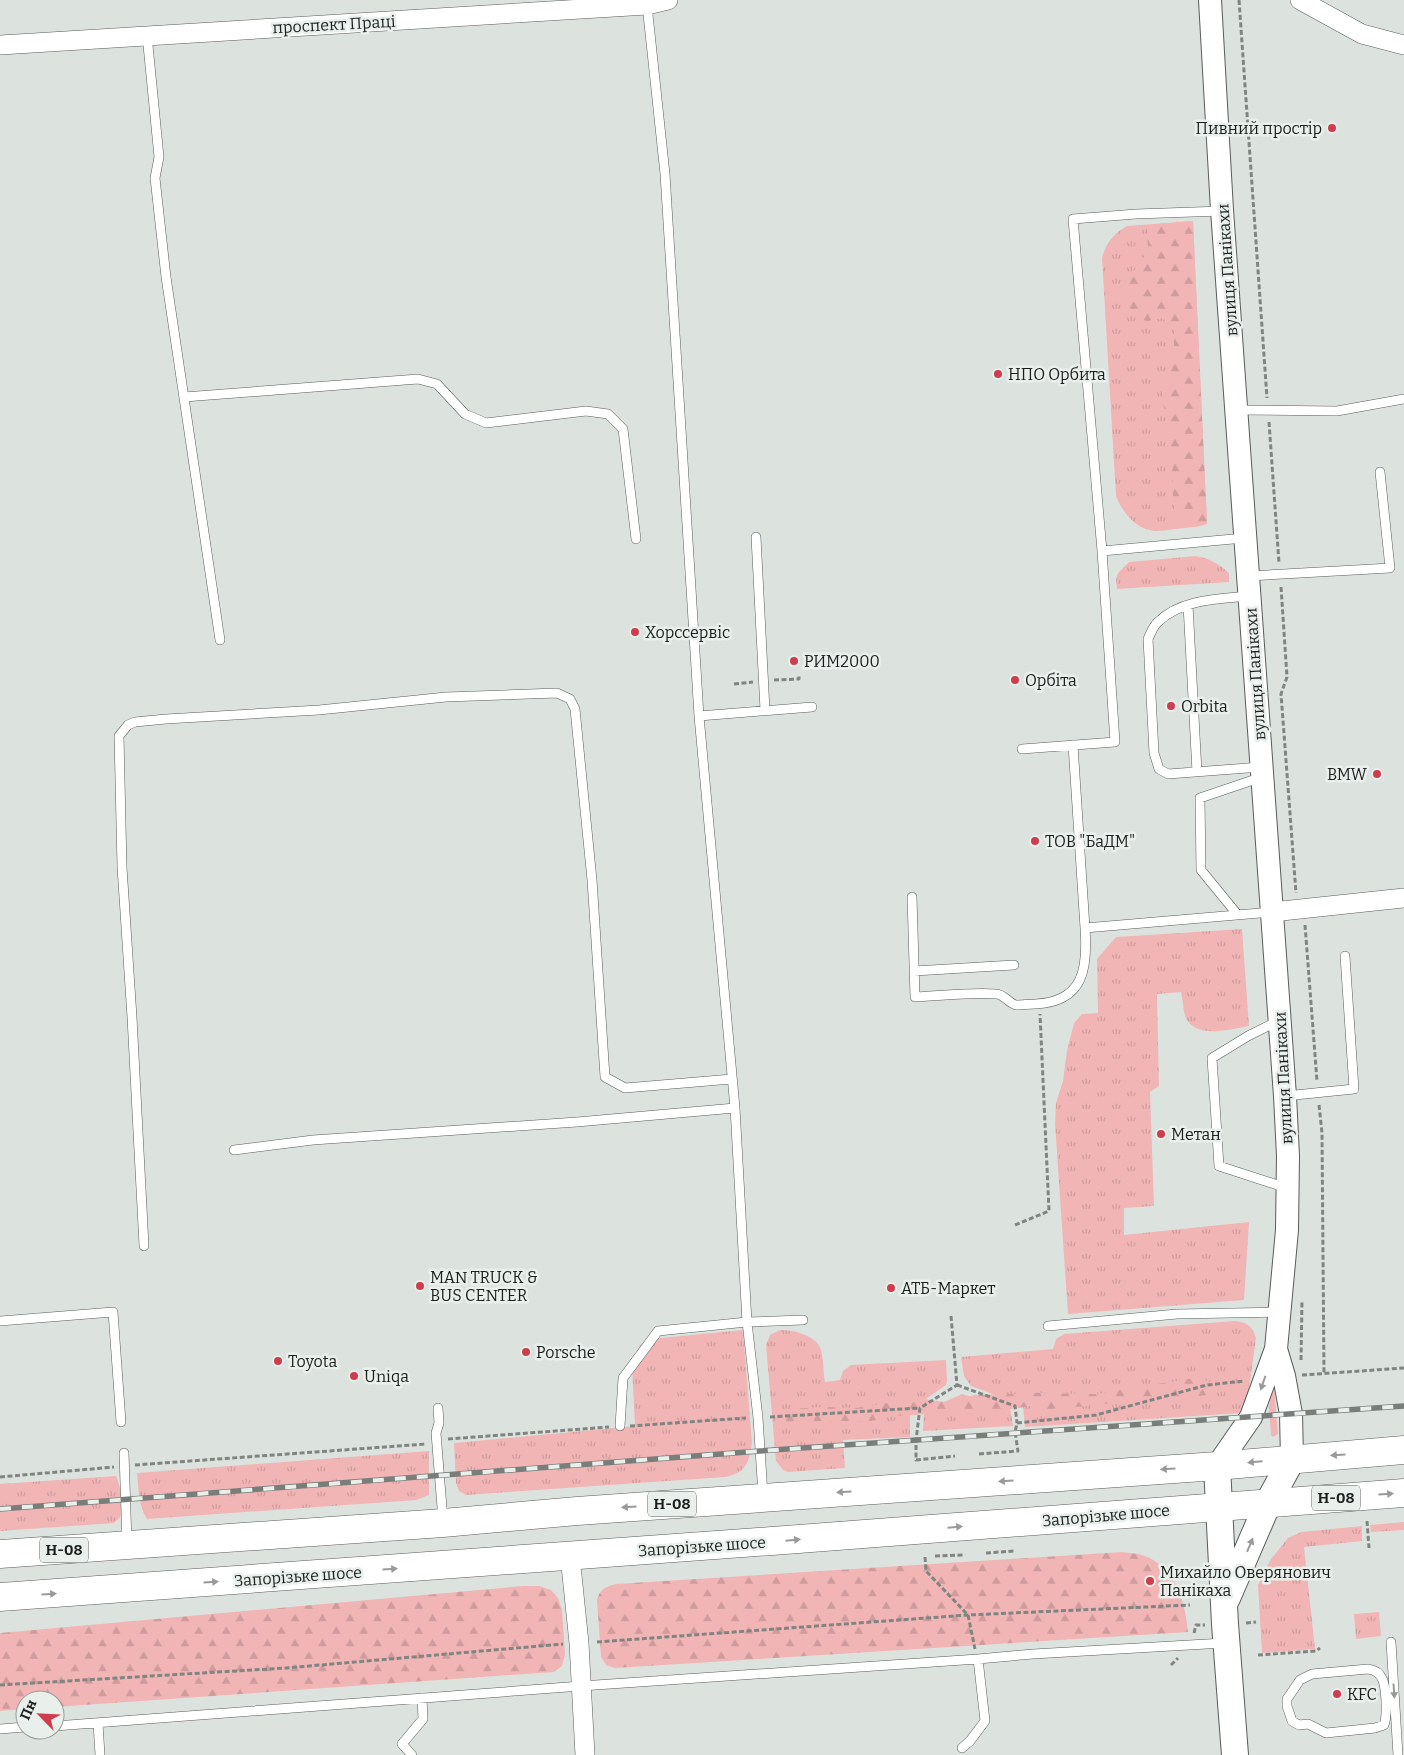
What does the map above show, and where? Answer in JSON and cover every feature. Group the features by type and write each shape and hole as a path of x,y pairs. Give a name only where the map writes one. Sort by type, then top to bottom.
{"main road":[{"name":"Н-08","path":"0,1554 1217,1466 1404,1450"},
{"name":"вулиця Панікахи","path":"1224,1606 1268,1503 1292,1459"},
{"name":"вулиця Панікахи","path":"1217,1466 1226,1643 1235,1755"},
{"name":"Запорізьке шосе","path":"0,1597 1404,1493"}],"street":[{"name":"проспект Праці","path":"0,44 647,5 668,0"},
{"name":"вулиця Панікахи","path":"1210,0 1222,210 1285,1096 1288,1189 1287,1230 1274,1377 1291,1414 1292,1459"},
{"path":"1300,0 1362,34 1404,45"},
{"path":"1272,912 1404,898"},
{"path":"1217,1466 1251,1417 1274,1377"},
{"path":"570,1556 579,1643 585,1755"}],"lane":[{"path":"647,5 664,174 699,716 735,1108 747,1322 758,1418 764,1498"},
{"path":"147,36 159,157 155,178 166,277 220,640"},
{"path":"1022,749 1116,742 1102,551 1073,219 1222,210"},
{"path":"184,396 418,378 437,384 465,414 486,424 586,411 608,414 623,429 636,539"},
{"path":"1236,410 1337,411 1404,399"},
{"path":"1262,772 1168,774 1159,769 1154,753 1148,639 1156,623 1175,609 1249,586 1280,574 1390,568 1380,472"},
{"path":"756,537 766,710"},
{"path":"1102,551 1246,537"},
{"path":"1188,605 1196,772"},
{"path":"144,1246 122,867 120,736 128,725 135,722 166,718 319,710 446,696 558,693 570,699 576,709 592,880 605,1077 625,1088 732,1079"},
{"path":"699,716 812,707"},
{"path":"912,897 915,997 999,994 1014,1005 1039,1004 1065,997 1076,987 1083,972 1087,954 1074,745"},
{"path":"1237,914 1201,870 1200,798 1262,772"},
{"path":"1085,928 1272,912"},
{"path":"1285,1096 1354,1089 1344,956"},
{"path":"914,971 1014,965"},
{"path":"1280,1020 1248,1036 1212,1058 1219,1166 1288,1189"},
{"path":"234,1150 313,1140 577,1122 735,1108"},
{"path":"0,1321 113,1312 121,1422"},
{"path":"1048,1326 1177,1314 1279,1312"},
{"path":"620,1426 623,1378 658,1331 747,1322 803,1320"},
{"path":"438,1408 439,1423 436,1440 443,1523"},
{"path":"124,1453 128,1546"},
{"path":"1391,1642 1398,1755"},
{"path":"65,1725 581,1686 1033,1654 1226,1643"},
{"path":"962,1748 970,1741 985,1721 978,1659"},
{"path":"1368,1669 1380,1674 1385,1687 1387,1719 1384,1725 1375,1728 1326,1733 1308,1724 1299,1725 1292,1721 1287,1706 1287,1699 1292,1689 1300,1680 1312,1674 1368,1669"},
{"path":"412,1755 402,1744 423,1718 422,1698"},
{"path":"98,1723 100,1755"},
{"path":"0,1729 15,1728"}],"path":[{"path":"1238,0 1288,677 1281,694 1296,893 1304,908 1322,1133 1324,1374"},
{"path":"786,679 799,679 799,675"},
{"path":"1016,1225 1049,1211 1039,1004"},
{"path":"951,1316 957,1385"},
{"path":"1017,1423 1096,1415 1207,1385 1274,1377 1404,1368"},
{"path":"0,1477 426,1444 436,1440 620,1426 920,1408 957,1385"},
{"path":"957,1385 1015,1406 1017,1423 1015,1432 1018,1451 980,1454"},
{"path":"920,1408 916,1440 916,1460 955,1456"},
{"path":"1367,1521 1368,1548"},
{"path":"986,1553 1014,1551"},
{"path":"935,1556 965,1555"},
{"path":"925,1557 926,1571 968,1615 978,1659"},
{"path":"0,1685 286,1668 579,1643 968,1615 1190,1604"},
{"path":"1258,1655 1316,1651 1320,1648"}],"green space":[{"path":"1193,221 1207,524 1155,531 1136,524 1126,514 1116,496 1102,258 1111,239 1127,226"},
{"path":"1193,221 1207,524 1196,527 1178,517 1173,503 1172,453 1162,397 1174,348 1174,329 1163,318 1148,321 1137,319 1131,312 1125,298 1128,279 1148,251 1147,225"},
{"path":"1196,556 1218,564 1229,573 1229,582 1117,589 1116,579 1118,573 1129,562"},
{"path":"1242,929 1249,1026 1204,1031 1196,1028 1185,1016 1181,992 1157,994 1159,1086 1150,1092 1154,1206 1124,1208 1124,1235 1249,1222 1244,1300 1068,1314 1055,1124 1056,1103 1063,1081 1067,1051 1074,1023 1082,1014 1098,1013 1097,959 1116,937"},
{"path":"1235,1321 1249,1326 1256,1338 1248,1396 1241,1413 1025,1427 1023,1405 971,1386 964,1376 961,1357 1053,1349 1056,1339 1064,1334"},
{"path":"743,1330 752,1443 748,1461 738,1473 725,1477 466,1495 459,1491 456,1483 454,1443 635,1426 632,1365 640,1345 650,1339"},
{"path":"780,1330 804,1334 819,1345 822,1354 825,1382 840,1380 843,1371 851,1365 946,1360 946,1385 910,1410 910,1437 843,1440 845,1468 788,1472 783,1470 776,1461 766,1345 770,1335"},
{"path":"1194,1378 1209,1381 1212,1385 1211,1391 1207,1395 1161,1400 1133,1397 1110,1403 1052,1410 1030,1406 996,1412 979,1408 888,1417 871,1421 818,1421 788,1427 781,1419 781,1414 789,1409 821,1407 856,1408 918,1398 944,1402 974,1395 1096,1394"},
{"path":"1274,1386 1278,1434 1273,1437 1271,1435 1269,1409 1272,1387"},
{"path":"962,1394 1010,1407 1013,1426 923,1431 924,1411"},
{"path":"429,1451 429,1495 416,1500 147,1519 139,1497 137,1473"},
{"path":"116,1476 121,1490 122,1512 114,1523 0,1531 0,1484"},
{"path":"1404,1522 1404,1530 1371,1532 1370,1525"},
{"path":"1362,1526 1362,1541 1304,1547 1315,1649 1262,1653 1258,1585 1271,1559 1288,1538 1301,1532"},
{"path":"1122,1552 1140,1554 1154,1560 1171,1576 1181,1597 1188,1632 615,1668 606,1665 601,1657 597,1600 604,1589 616,1584"},
{"path":"539,1586 551,1590 558,1598 562,1610 565,1654 562,1666 554,1672 65,1706 65,1690 15,1690 15,1710 0,1711 0,1633"},
{"path":"1379,1612 1381,1636 1356,1639 1354,1614"}],"railway":[{"path":"0,1509 760,1451 1404,1406"}],"place":[{"name":"Пивний простір","path":"1332,128"},
{"name":"НПО Орбита","path":"998,374"},
{"name":"Хорссервіс","path":"635,632"},
{"name":"РИМ2000","path":"794,661"},
{"name":"Орбіта","path":"1015,680"},
{"name":"Orbita","path":"1171,706"},
{"name":"BMW","path":"1377,774"},
{"name":"ТОВ \"БаДМ\"","path":"1035,841"},
{"name":"Метан","path":"1161,1134"},
{"name":"MAN TRUCK & BUS CENTER","path":"420,1286"},
{"name":"АТБ-Маркет","path":"891,1288"},
{"name":"Porsche","path":"526,1352"},
{"name":"Toyota","path":"278,1361"},
{"name":"Uniqa","path":"354,1376"},
{"name":"Михайло Оверянович Панікаха","path":"1150,1581"},
{"name":"KFC","path":"1337,1694"}]}
